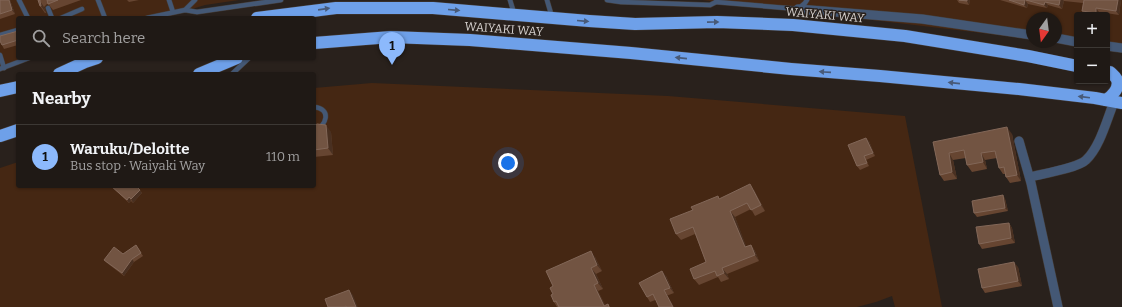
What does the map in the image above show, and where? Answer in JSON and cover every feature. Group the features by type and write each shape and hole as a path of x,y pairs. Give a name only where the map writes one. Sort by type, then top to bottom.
{"highway":[{"name":"WAIYAKI WAY","path":"273,16 336,8 386,4 434,6 515,15 635,24 717,22 793,25 905,36 1028,56 1074,65"},
{"name":"WAIYAKI WAY","path":"316,43 390,36 470,40 631,53 791,69 888,76 1019,89 1114,102"},
{"path":"63,72 92,60"},
{"path":"204,72 232,60"},
{"path":"1113,73 1117,80 1114,102"},
{"path":"0,91 16,87"},
{"path":"0,136 16,131"}],"street":[{"path":"798,9 922,19 1026,34"},
{"path":"1062,39 1074,41"},
{"path":"1110,46 1122,48"},
{"path":"1030,177 1067,168 1085,161 1094,150 1114,102"},
{"path":"1019,141 1030,177 1058,307"}],"lane":[{"path":"19,0 27,16"},
{"path":"98,0 104,16"},
{"path":"169,0 173,12"},
{"path":"185,10 195,0"},
{"path":"156,16 185,10 198,12 281,0"},
{"path":"510,0 515,15"},
{"path":"546,0 552,18"},
{"path":"607,0 621,2 710,5 717,1 798,9 806,3 807,0"},
{"path":"48,8 51,16"},
{"path":"66,16 82,10"},
{"path":"0,35 16,31"},
{"path":"0,55 2,68 24,60"},
{"path":"234,72 247,60"},
{"path":"316,106 326,114 325,120 321,127 316,130"}],"shaded area":[{"path":"0,0 239,0 205,5 169,16 16,16 16,60 27,60 0,68"},
{"path":"702,0 1122,0 1122,50 1110,48 1110,12 1074,12 1074,45 1062,43 1062,12 1026,12 1026,38"},
{"path":"372,83 668,96 905,116 942,307 895,307 892,296 857,307 0,307 0,168 16,163 16,188 316,188 316,88"}],"building":[{"path":"0,0 9,0 12,10 0,14"},
{"path":"47,0 58,0 48,4"},
{"path":"1009,0 1025,0 1024,5"},
{"path":"1026,0 1060,0 1059,5 1045,2 1044,5"},
{"path":"1084,0 1118,0 1116,11 1096,8 1096,12 1082,11"},
{"path":"16,32 16,41 2,45 0,36"},
{"path":"316,125 326,125 328,148 316,150"},
{"path":"1007,127 1017,175 1006,177 1004,167 999,168 995,151 981,153 983,162 967,165 964,150 949,153 952,172 940,175 933,142"},
{"path":"866,138 873,153 864,156 867,163 857,166 848,145"},
{"path":"750,184 761,205 751,210 747,203 730,211 745,247 751,245 755,255 722,268 724,273 717,276 715,271 694,279 690,269 706,262 693,227 676,234 670,219 693,210 691,207 718,196 719,199"},
{"path":"113,188 138,188 140,190 131,199 129,197 127,200"},
{"path":"1003,195 1005,208 974,213 972,201"},
{"path":"1009,223 1011,238 979,244 976,227"},
{"path":"136,245 141,253 132,259 122,273 104,260 114,247 123,254"},
{"path":"591,251 597,265 591,268 598,283 594,285 604,306 608,304 609,307 559,307 556,301 554,302 551,295 553,294 550,288 553,286 546,271"},
{"path":"1014,262 1018,281 982,288 978,269"},
{"path":"662,271 670,288 664,290 673,307 659,307 653,294 647,297 639,283"},
{"path":"349,290 356,307 328,307 325,299"}],"place":[{"name":"Waruku/Deloitte","path":"392,65"}]}
